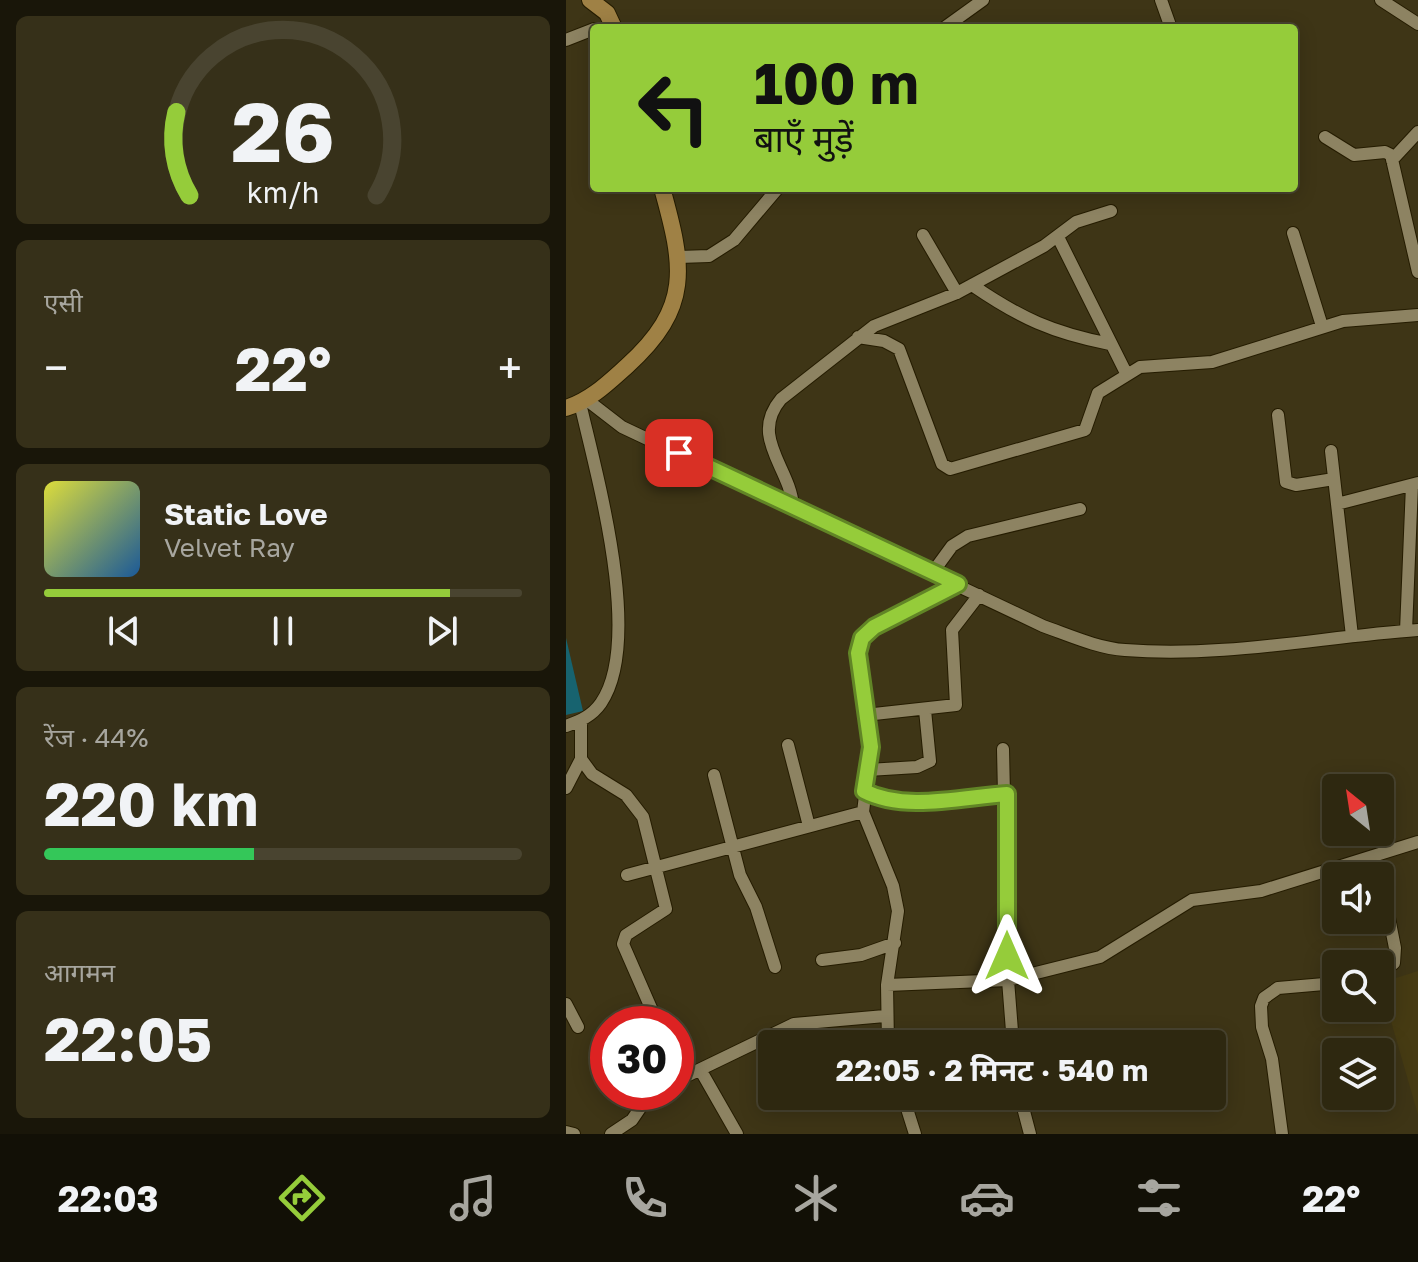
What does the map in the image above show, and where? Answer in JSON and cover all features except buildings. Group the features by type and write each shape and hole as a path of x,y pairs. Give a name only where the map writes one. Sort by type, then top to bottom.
{"main road":[{"path":"590,0 607,13 605,24"},
{"path":"578,403 633,361 669,318 680,286 679,257 663,192"}],"street":[{"path":"954,24 969,4 983,0"},
{"path":"1161,0 1170,24"},
{"path":"1381,0 1418,24"},
{"path":"566,40 590,32"},
{"path":"1392,160 1418,132"},
{"path":"1325,137 1349,153 1385,152 1392,160 1412,225 1418,272"},
{"path":"679,257 709,256 726,246 743,233 775,192"},
{"path":"793,506 786,479 771,451 769,419 781,399 858,337 886,320 957,293 1058,237 1076,222 1111,211"},
{"path":"1293,233 1322,326"},
{"path":"923,235 957,293"},
{"path":"1058,237 1126,373"},
{"path":"972,285 1032,323 1067,336 1110,344"},
{"path":"858,337 884,341 899,349 946,468 1085,430 1098,393 1140,367 1212,362 1322,326 1418,315"},
{"path":"578,403 622,427 1043,626 1123,650 1219,652 1412,631 1415,484 1337,504"},
{"path":"566,726 581,721 602,702 611,681 617,647 618,600 601,493 578,403"},
{"path":"1278,415 1286,482 1296,485 1334,479"},
{"path":"1331,451 1352,636"},
{"path":"933,572 952,546 968,536 1080,509"},
{"path":"886,1030 887,985 895,943 897,898 863,812 871,747 858,653 862,638 884,621 958,584"},
{"path":"865,715 956,705 952,630 979,595"},
{"path":"868,770 928,764 931,753 925,710"},
{"path":"566,788 581,759 581,721"},
{"path":"788,745 809,826"},
{"path":"1003,749 1007,794 1008,980 1012,1030"},
{"path":"581,759 592,774 635,804 657,866 666,909 626,935 623,944 650,1006"},
{"path":"714,775 731,846 775,967"},
{"path":"864,791 883,799 909,801 1007,794"},
{"path":"627,875 863,812"},
{"path":"887,985 1008,980 1100,957 1192,900 1261,891 1418,842"},
{"path":"1377,857 1394,952"},
{"path":"822,960 861,955 895,943"},
{"path":"1282,1134 1272,1059 1262,1027 1261,1006 1264,998 1278,988 1322,984"},
{"path":"566,1004 578,1027"},
{"path":"694,1074 794,1024 885,1016"},
{"path":"701,1071 737,1134"},
{"path":"611,1134 632,1120 639,1110"},
{"path":"907,1110 915,1134"},
{"path":"1027,1110 1030,1134"},
{"path":"566,1132 574,1134"}],"shaded area":[{"path":"1418,971 1418,1115 1391,1022 1394,1022 1394,979"}],"water":[{"path":"566,638 583,711 566,715"}],"route":[{"path":"679,453 958,584 916,603 874,627 862,638 858,653 871,747 864,791 883,799 909,801 1007,794 1007,956"}]}
